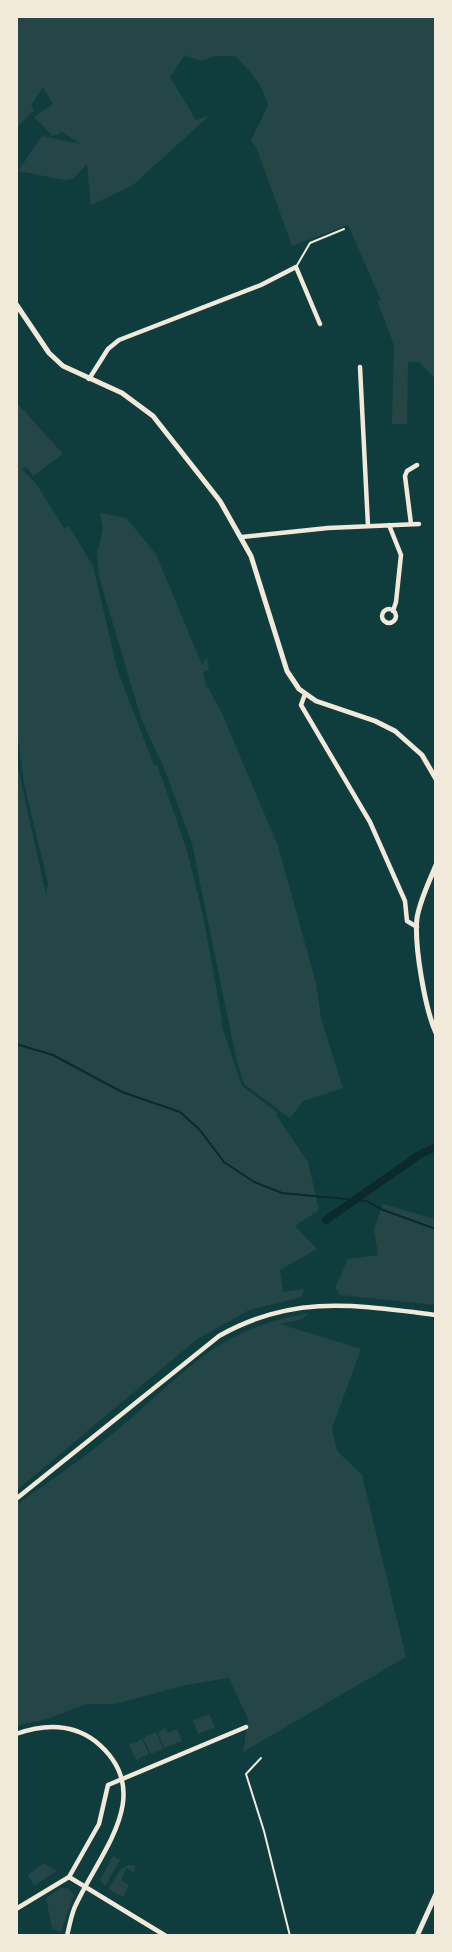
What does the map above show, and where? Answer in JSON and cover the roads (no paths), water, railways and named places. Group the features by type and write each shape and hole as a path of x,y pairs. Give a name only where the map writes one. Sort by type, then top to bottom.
{"street":[{"path":"89,379 108,349 119,340 250,290 296,267 320,324"},
{"path":"16,304 54,359 70,370 140,405 166,430 220,501 242,537 258,575 287,671 305,694 395,731 422,755 435,779"},
{"path":"360,367 368,526"},
{"path":"411,524 405,476 407,471 417,465"},
{"path":"242,537 419,524"},
{"path":"389,525 401,555 393,610"},
{"path":"305,694 301,705 370,822 405,901 407,921 417,927"},
{"path":"435,865 422,900 417,927 428,1012 435,1034"},
{"path":"16,1498 219,1336 250,1320 275,1312 318,1304 376,1307 435,1315"},
{"path":"16,1734 55,1726 77,1731 100,1746 111,1758 122,1777 122,1813 107,1849 75,1909 67,1935"},
{"path":"16,1909 69,1877 99,1824 107,1786 122,1777 246,1727"},
{"path":"69,1877 166,1935"},
{"path":"417,1935 435,1894"}],"lane":[{"path":"296,267 310,243 344,229"},
{"path":"261,1758 246,1774 264,1831 290,1935"}],"waterway":[{"path":"16,1044 53,1055 122,1092 180,1112 199,1129 224,1162 254,1182 282,1193 367,1201 383,1210 436,1229"},
{"path":"326,1220 419,1155 436,1147"}]}
